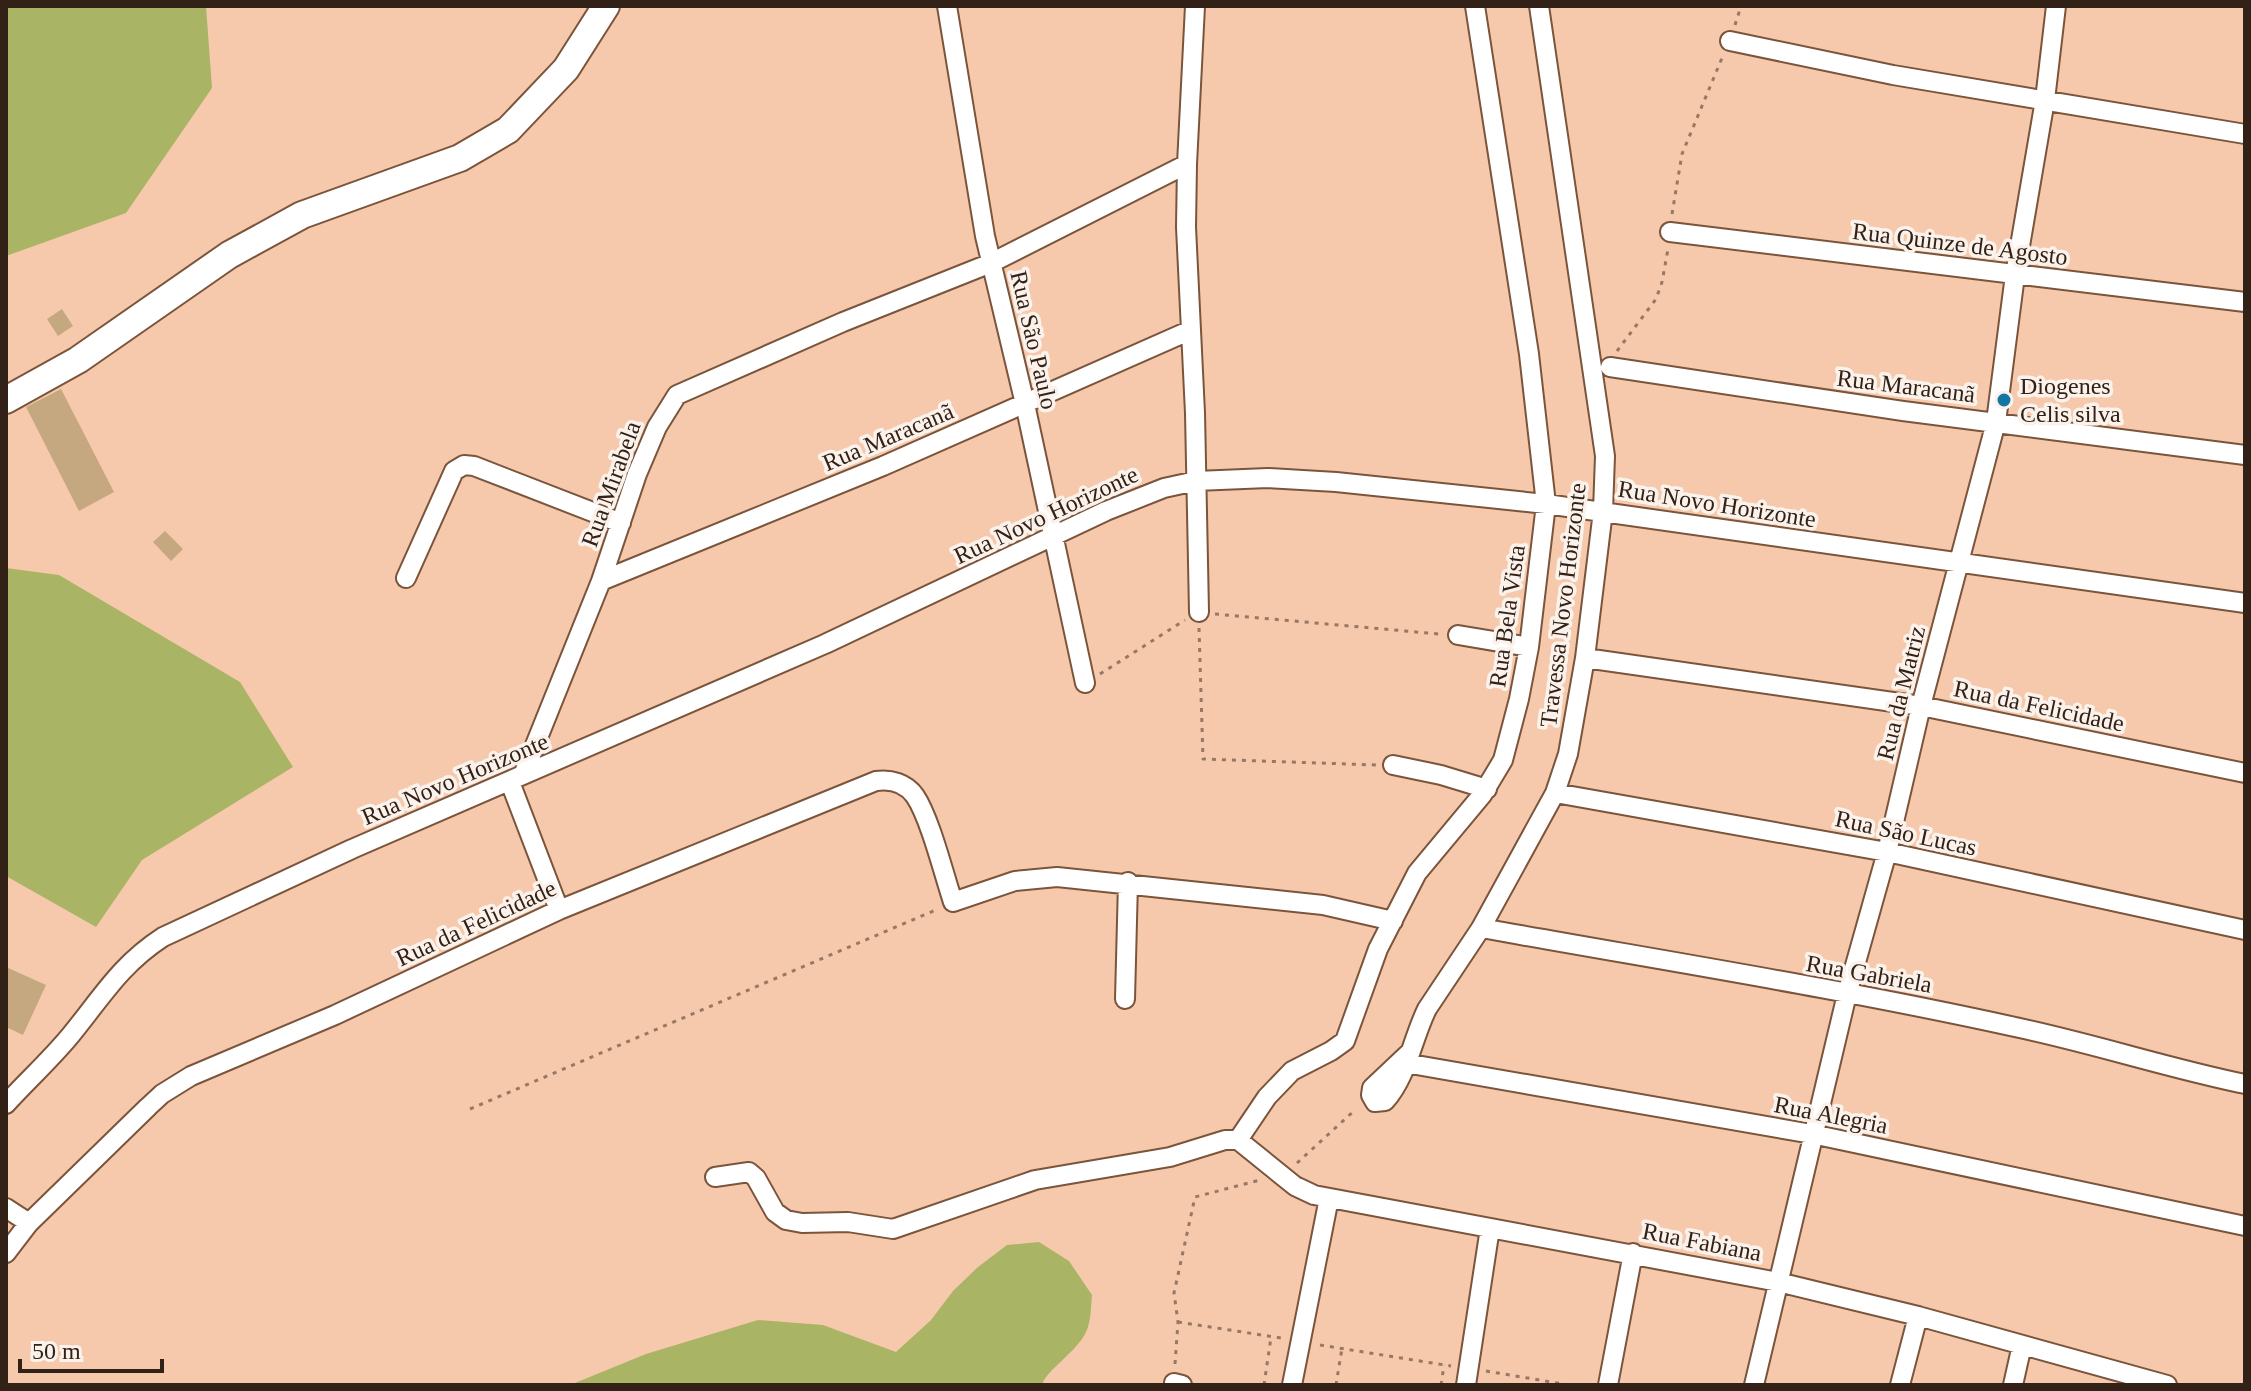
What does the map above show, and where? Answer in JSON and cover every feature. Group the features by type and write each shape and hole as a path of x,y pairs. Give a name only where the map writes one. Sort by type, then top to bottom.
{"main road":[{"path":"6,400 78,360 229,255 302,215 460,158 508,130 541,99 566,69 606,6"}],"street":[{"name":"Rua São Paulo","path":"947,6 973,177 1085,683"},
{"path":"1195,6 1186,227 1199,612"},
{"name":"Rua Bela Vista","path":"1238,1140 1267,1097 1292,1071 1345,1041 1378,949 1417,873 1487,789 1503,760 1529,647 1546,504 1529,354 1475,6"},
{"name":"Travessa Novo Horizonte","path":"1371,1095 1376,1103 1387,1099 1434,996 1481,928 1555,793 1568,754 1585,658 1603,511 1605,456 1539,6"},
{"name":"Rua da Matriz","path":"1754,1385 1847,994 1887,852 1921,706 1996,422 2015,275 2045,100 2056,6"},
{"path":"1730,41 1830,63 2245,134"},
{"name":"Rua Mirabela","path":"517,779 601,581 637,474 657,427 677,395 843,322 991,263 1187,164"},
{"name":"Rua Quinze de Agosto","path":"1670,232 2245,302"},
{"name":"Rua Maracanã","path":"601,581 731,530 1191,330"},
{"name":"Rua Maracanã","path":"1610,367 1767,392 2245,455"},
{"path":"406,578 454,471 464,465 474,466 621,523"},
{"name":"Rua Novo Horizonte","path":"6,1104 71,1035 124,967 163,937 352,849 825,644 1164,488 1196,481 1268,478 1546,504 2245,603"},
{"path":"1458,635 1529,647"},
{"name":"Rua da Felicidade","path":"1585,658 1921,706 2245,773"},
{"path":"1393,765 1487,789"},
{"path":"517,779 559,910"},
{"name":"Rua da Felicidade","path":"6,1253 29,1223 148,1107 178,1083 322,1021 559,910 839,796 887,780 907,788 916,796 953,902"},
{"name":"Rua São Lucas","path":"1555,793 1887,852 2245,930"},
{"path":"953,902 988,889 1037,878 1057,877 1128,882 1323,905 1393,921"},
{"path":"1125,999 1128,882"},
{"name":"Rua Gabriela","path":"1481,928 1847,994 2056,1036 2245,1084"},
{"name":"Rua Alegria","path":"1406,1058 1812,1134 2245,1226"},
{"path":"715,1177 749,1172 756,1178 775,1212 795,1223 848,1222 893,1229 912,1225 963,1203 1035,1180 1170,1157 1225,1140 1238,1140"},
{"name":"Rua Fabiana","path":"1238,1140 1304,1191 1329,1198 1778,1282 1918,1316 2167,1385"},
{"path":"1292,1385 1329,1198"},
{"path":"6,1208 29,1223"},
{"path":"1466,1385 1490,1228"},
{"path":"1608,1385 1633,1253"},
{"path":"1900,1385 1918,1316"},
{"path":"2013,1385 2022,1345"}],"path":[{"path":"1610,367 1618,348 1660,290 1682,154 1730,41 1741,6"},
{"path":"1085,683 1199,612 1458,635"},
{"path":"1199,612 1203,759 1393,765"},
{"path":"470,1109 953,902"},
{"path":"1178,1384 1178,1322 1174,1293 1195,1197 1281,1176 1371,1095"},
{"path":"1178,1322 1456,1367"},
{"path":"1264,1385 1271,1337"},
{"path":"1336,1385 1342,1348"},
{"path":"1441,1385 1444,1365"},
{"path":"1479,1370 1569,1385"},
{"path":"1532,1385 1533,1379"}],"green space":[{"path":"6,6 206,6 212,88 126,213 6,256"},
{"path":"6,568 59,575 240,682 293,767 142,860 96,927 6,876"},
{"path":"1039,1242 1069,1261 1092,1295 1086,1332 1042,1385 570,1385 646,1354 758,1320 823,1325 896,1352 931,1320 953,1291 978,1267 1007,1245"}],"building":[{"path":"62,309 73,326 58,336 47,319"},
{"path":"61,389 114,492 79,511 26,407"},
{"path":"165,531 183,549 171,561 153,542"},
{"path":"6,967 46,985 23,1035 6,1027"}],"place":[{"name":"Diogenes Celis silva","path":"2004,400"}]}
